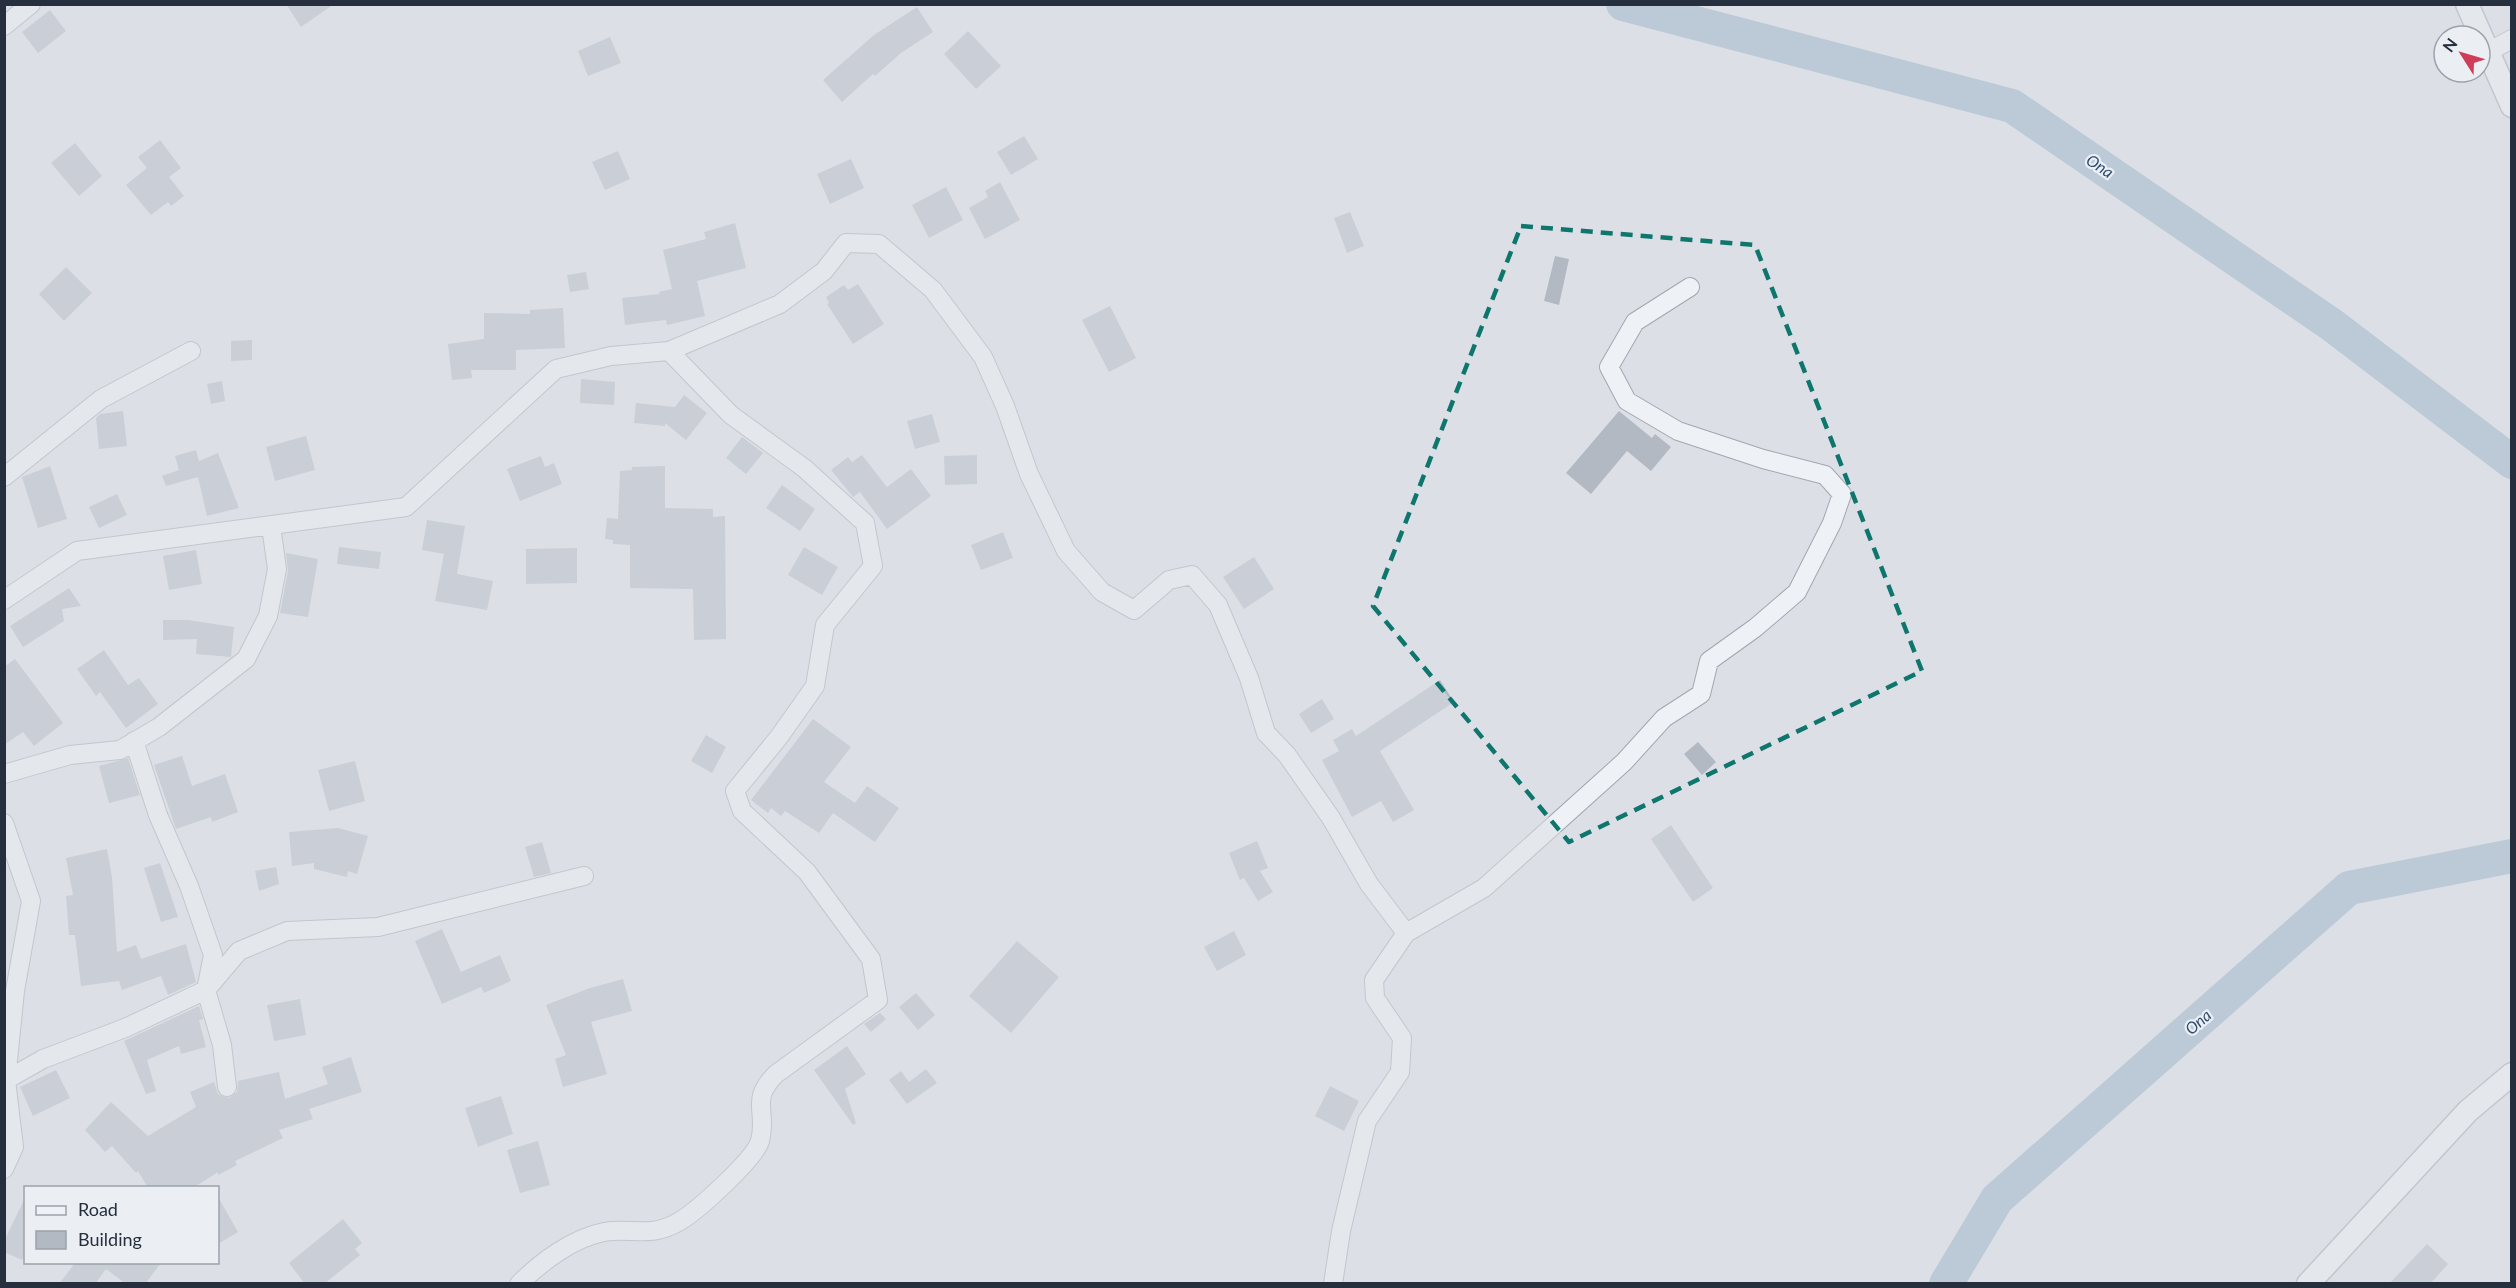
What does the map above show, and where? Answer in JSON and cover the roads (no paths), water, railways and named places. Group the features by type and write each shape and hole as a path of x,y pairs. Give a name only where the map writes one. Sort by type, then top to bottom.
{"street":[{"path":"4,26 31,4"},
{"path":"2467,4 2476,24"},
{"path":"2492,50 2511,39"},
{"path":"2492,61 2511,106"},
{"path":"4,600 77,551 406,507 556,369 611,356 669,351 780,304 824,271 846,243 879,244 933,290 983,357 1005,406 1029,474 1066,551 1102,592 1134,610 1169,580 1192,575 1218,605 1249,678 1266,733 1287,755 1331,818 1369,884 1406,933"},
{"path":"1332,1284 1341,1231 1367,1120 1400,1072 1402,1038 1376,998 1374,980 1406,933 1484,888 1624,762 1664,718 1701,694 1709,661 1755,628 1797,592 1832,523 1842,494 1825,475 1763,459 1677,431 1627,401 1609,367 1635,322 1690,287"},
{"path":"4,477 101,399 190,351"},
{"path":"519,1284 535,1268 583,1239 605,1232 651,1232 681,1221 754,1153 760,1141 762,1122 760,1098 765,1084 878,1000 871,959 807,872 741,811 735,791 779,737 815,686 825,625 873,566 865,524 804,468 731,416 669,351"},
{"path":"4,774 70,755 120,750 159,727 246,659 268,616 278,568 271,526"},
{"path":"134,741 158,816 189,886 213,955 206,990 222,1045 227,1087"},
{"path":"4,823 31,901 15,991 6,1080 14,1147 4,1169"},
{"path":"6,1080 43,1059 124,1028 206,990 239,951 287,931 378,927 584,876"},
{"path":"2308,1284 2468,1111 2511,1074"}],"waterway":[{"name":"Ona","path":"1623,4 2012,106 2332,325 2512,462"},
{"name":"Ona","path":"1946,1284 1997,1199 2349,888 2512,856"}]}
